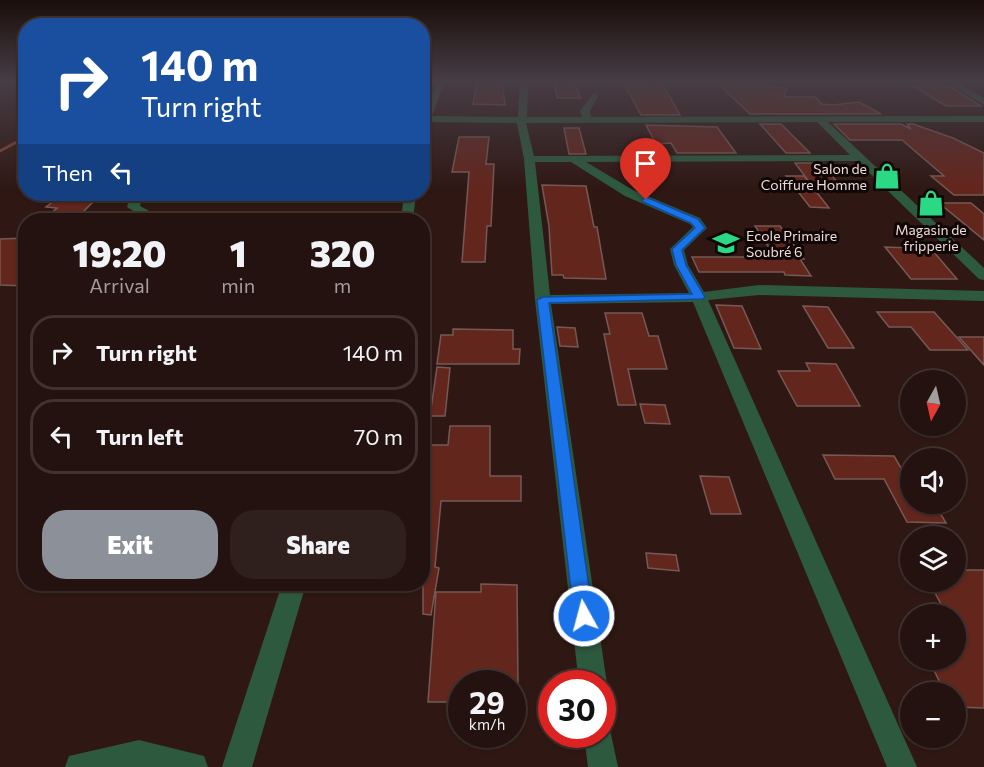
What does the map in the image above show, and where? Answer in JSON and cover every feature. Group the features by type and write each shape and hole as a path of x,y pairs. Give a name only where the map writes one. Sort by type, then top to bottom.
{"street":[{"path":"523,117 521,120 529,159 543,300 591,670"},
{"path":"430,122 818,118 984,119"},
{"path":"818,118 863,158 984,276"},
{"path":"529,159 863,158"},
{"path":"575,160 629,193 695,221 700,228 677,249 681,265 699,297 902,767"},
{"path":"135,201 136,211 143,213"},
{"path":"543,300 699,297 759,290 984,296"},
{"path":"237,767 292,591"},
{"path":"601,748 603,767"},
{"path":"80,767 139,755 194,767"}],"building":[{"path":"760,124 781,124 810,153 786,153"},
{"path":"834,124 901,124 911,129 907,124 913,124 953,138 984,153 984,195 954,195 931,176 944,176 902,140 850,140"},
{"path":"646,125 717,127 736,153 677,153 671,143 656,144"},
{"path":"564,128 579,128 586,154 569,154"},
{"path":"459,137 489,137 486,164 494,164 491,226 487,226 485,262 462,262 469,172 452,172"},
{"path":"795,163 820,163 842,187 813,187"},
{"path":"786,176 804,176 829,208 810,207"},
{"path":"542,185 586,186 594,227 597,227 606,279 564,278 563,275 552,275 549,226"},
{"path":"54,201 94,201 82,213 51,213 57,208 46,207"},
{"path":"939,203 971,203 984,214 984,240"},
{"path":"755,226 780,226 804,259 800,259 811,276 785,275 784,272 699,272 692,257 775,257"},
{"path":"18,238 18,286 0,285 0,239"},
{"path":"907,243 926,243 957,279 911,279 885,247 912,248"},
{"path":"716,305 742,306 761,349 734,348"},
{"path":"803,306 828,307 854,348 828,348"},
{"path":"877,312 934,312 968,350 930,350 911,327 889,327"},
{"path":"605,313 642,313 649,336 658,336 667,369 628,369 636,405 618,405 604,334 610,334"},
{"path":"557,327 575,328 578,347 560,346"},
{"path":"453,329 513,330 513,349 520,349 519,364 437,364 441,335 453,335"},
{"path":"959,337 984,337 984,365"},
{"path":"806,363 836,364 860,406 797,406 778,371 810,371"},
{"path":"437,367 450,368 445,416 430,416"},
{"path":"640,404 665,405 670,424 645,423"},
{"path":"450,426 490,426 490,476 521,476 521,501 441,501 435,567 439,568 431,615 423,614 423,591 430,591 430,445 448,445"},
{"path":"823,455 894,456 900,466 900,509 884,479 835,479"},
{"path":"700,476 729,477 741,514 711,514"},
{"path":"903,514 941,514 946,523 907,522"},
{"path":"646,553 676,555 679,571 648,568"},
{"path":"966,570 984,570 984,708 966,707 966,682 940,682 934,670 966,670 966,604 941,604 934,592 966,592"},
{"path":"481,584 517,585 518,670 448,670 448,702 428,702 436,592 481,592"}],"waterway":[{"path":"0,151 18,141"}],"place":[{"name":"Salon de Coiffure Homme","path":"887,176"},
{"name":"Magasin de fripperie","path":"931,203"},
{"name":"Ecole Primaire Soubré 6","path":"726,243"}],"route":[{"path":"584,616 543,300 699,297 681,265 677,249 700,228 695,221 646,200"}]}
